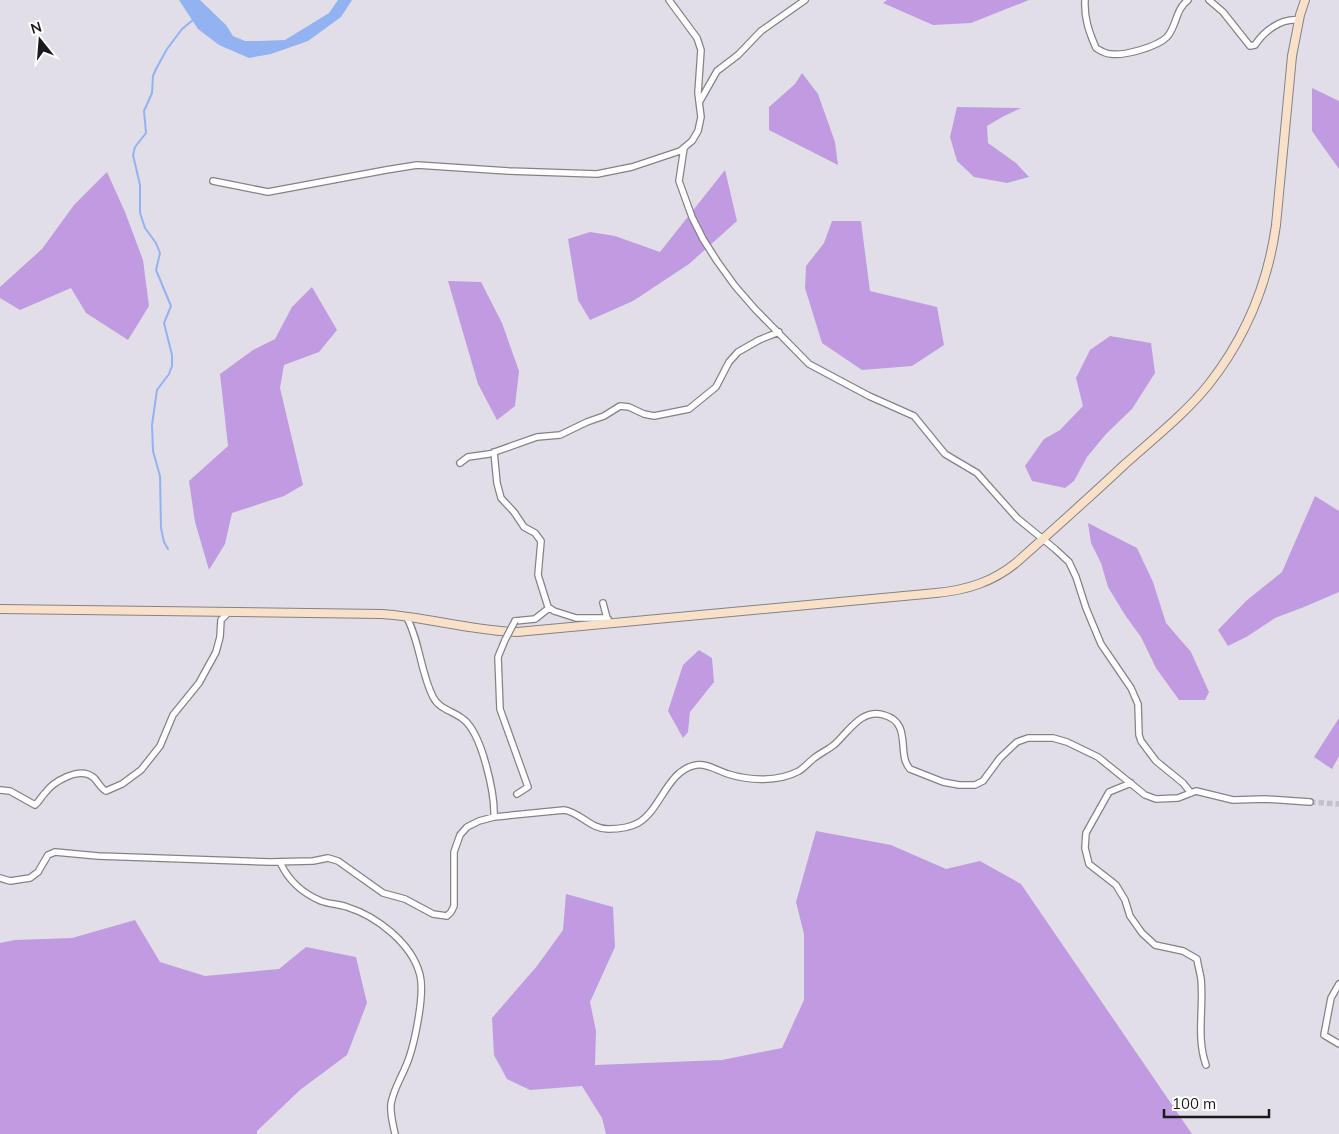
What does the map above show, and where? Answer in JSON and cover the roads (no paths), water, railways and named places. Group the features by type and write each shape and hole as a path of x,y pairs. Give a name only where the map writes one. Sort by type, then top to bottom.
{"street":[{"path":"213,181 268,192 417,165 597,174 632,167 684,148 692,141 702,117 698,92 701,53 699,42 669,0"},
{"path":"700,102 717,71 738,55 761,32 805,0"},
{"path":"1085,0 1084,10 1088,29 1096,48 1110,54 1122,54 1158,43 1167,37 1180,8 1188,0"},
{"path":"1209,0 1222,12 1250,46 1255,45 1271,28 1299,20"},
{"path":"0,609 382,614 505,632 534,631 608,622 959,590 976,586 1000,575 1043,539 1189,406 1219,370 1244,329 1262,284 1275,235 1290,75 1299,20 1305,0"},
{"path":"684,148 679,181 680,188 702,238 735,286 798,354 815,367 868,396 914,416 945,454 977,473 1009,510 1063,556 1073,569 1101,644 1130,688 1138,704 1138,735 1141,741 1156,761 1183,783 1191,793"},
{"path":"460,464 468,458 494,452 537,437 560,435 604,416 620,406 629,407 648,415 678,413 689,409 716,387 729,362 738,352 759,340 779,332"},
{"path":"494,452 497,483 502,498 522,524 535,533 541,541 538,575 549,608 576,618 604,618 608,622"},
{"path":"603,603 608,622"},
{"path":"517,794 528,787 500,709 498,657 515,621 536,618 549,608"},
{"path":"0,790 10,791 35,805 49,789 62,779 72,775 87,774 93,777 106,791 116,788 135,775 151,760 162,742 173,715 199,683 216,652 220,637 221,620 229,612"},
{"path":"406,616 415,636 432,696 440,706 464,719 474,733 481,748 492,796 494,817"},
{"path":"0,878 10,881 30,878 38,872 48,856 55,852 117,857 280,862 313,862 328,858 336,859 383,893 405,899 433,914 446,916 454,906 454,852 460,835 473,823 494,817 564,810 570,811 589,823 602,828 629,827 640,822 671,782 691,766 706,766 736,776 755,779 768,779 795,772 830,748 857,720 881,714 890,717 899,726 907,766 913,771 943,782 959,785 975,785 980,783 1012,746 1022,740 1052,738 1079,747 1098,757 1145,795 1156,799 1168,800 1199,792 1234,800 1265,799 1310,802"},
{"path":"1131,783 1109,792 1086,833 1085,848 1088,864 1116,885 1125,900 1130,916 1142,933 1155,945 1183,951 1197,959 1201,979 1200,1043 1206,1066"},
{"path":"280,862 286,875 296,886 322,901 347,907 378,923 396,936 414,960 420,974 420,997 413,1044 391,1101 390,1108 395,1134"},
{"path":"1339,984 1330,998 1324,1035 1339,1044"}],"water":[{"path":"179,0 200,0 226,25 233,36 245,41 259,41 285,40 329,13 338,0 352,0 341,17 308,41 271,54 249,58 219,45 198,29"}],"waterway":[{"path":"168,549 164,542 161,528 160,476 153,451 152,425 157,390 169,374 172,366 172,355 164,323 171,306 156,270 160,253 156,243 145,228 140,213 140,185 133,155 135,147 146,133 144,111 152,93 153,76 156,69 167,49 182,29 193,20"}],"tunnel":[{"path":"1310,802 1339,804"}]}
